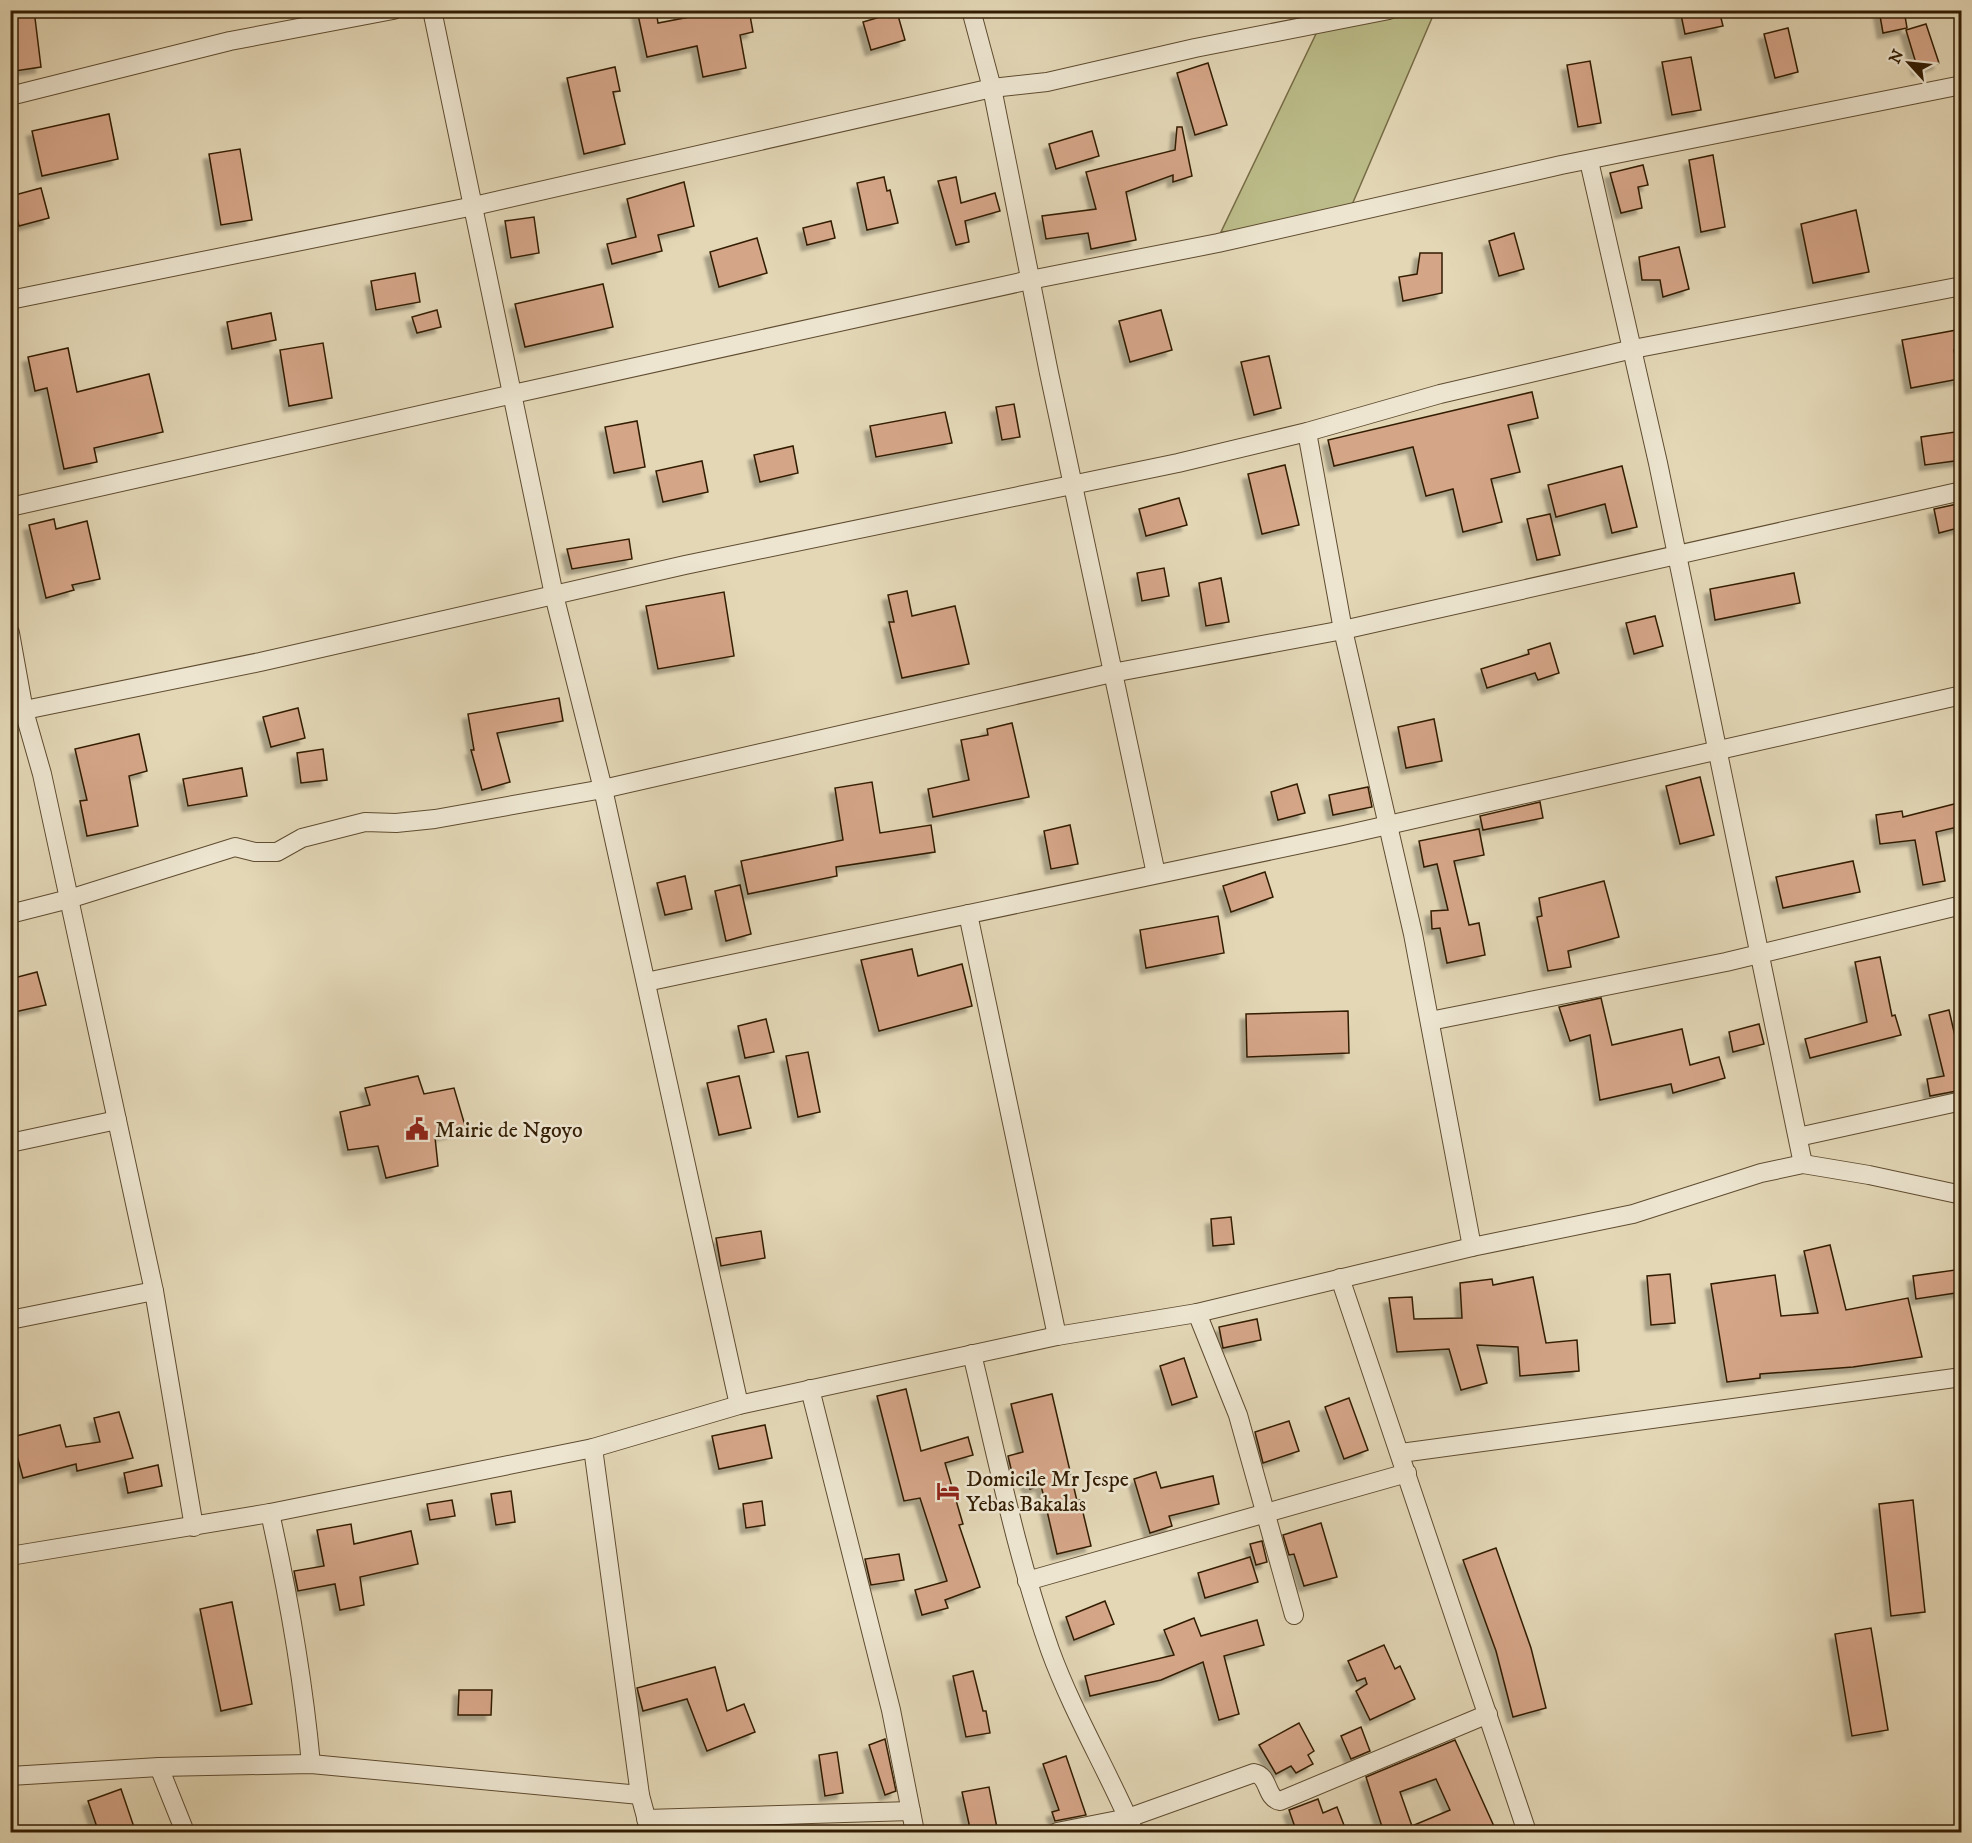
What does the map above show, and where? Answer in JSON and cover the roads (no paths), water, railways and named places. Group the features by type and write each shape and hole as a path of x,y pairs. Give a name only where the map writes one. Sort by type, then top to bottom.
{"street":[{"path":"10,96 230,41 393,10"},
{"path":"432,10 554,595 603,789 739,1405"},
{"path":"971,10 992,88 1030,280 1156,874"},
{"path":"10,300 474,206 992,88 1047,81 1195,48 1389,10"},
{"path":"10,507 1030,280 1218,243 1562,165 1962,85"},
{"path":"1589,161 1633,349 1803,1164"},
{"path":"17,712 260,662 685,565 1178,463 1307,432 1440,394 1633,349 1962,286"},
{"path":"1307,432 1343,630 1430,1021 1472,1247"},
{"path":"10,914 69,899 235,847 255,852 277,852 302,838 365,822 396,823 435,819 603,789 1112,673 1343,630 1962,492"},
{"path":"10,633 17,712 42,774 154,1291 194,1527"},
{"path":"646,982 1388,825 1962,695"},
{"path":"1430,1021 1760,954 1962,905"},
{"path":"968,914 1057,1336"},
{"path":"1798,1137 1962,1101"},
{"path":"10,1143 117,1120"},
{"path":"10,1556 270,1513 593,1448 739,1405 810,1389 1057,1336 1197,1313 1472,1247 1633,1214 1761,1173 1803,1164 1869,1175 1962,1195"},
{"path":"1340,1278 1401,1453 1527,1833"},
{"path":"10,1320 154,1291"},
{"path":"1197,1313 1238,1415 1294,1615"},
{"path":"972,1354 1027,1581 1055,1663 1092,1749 1131,1826"},
{"path":"1401,1453 1962,1377"},
{"path":"810,1389 891,1710 915,1833"},
{"path":"593,1448 640,1796 648,1826 820,1814 911,1811"},
{"path":"1027,1581 1407,1473"},
{"path":"270,1513 303,1678 311,1764"},
{"path":"1057,1833 1131,1826 1254,1773 1263,1778 1272,1797 1280,1801 1488,1714"},
{"path":"10,1776 159,1767 311,1764 640,1796"},
{"path":"159,1767 185,1833"},
{"path":"820,1814 825,1833"}],"place":[{"name":"Mairie de Ngoyo","path":"417,1129"},
{"name":"Domicile Mr Jespe Yebas Bakalas","path":"948,1491"}]}
